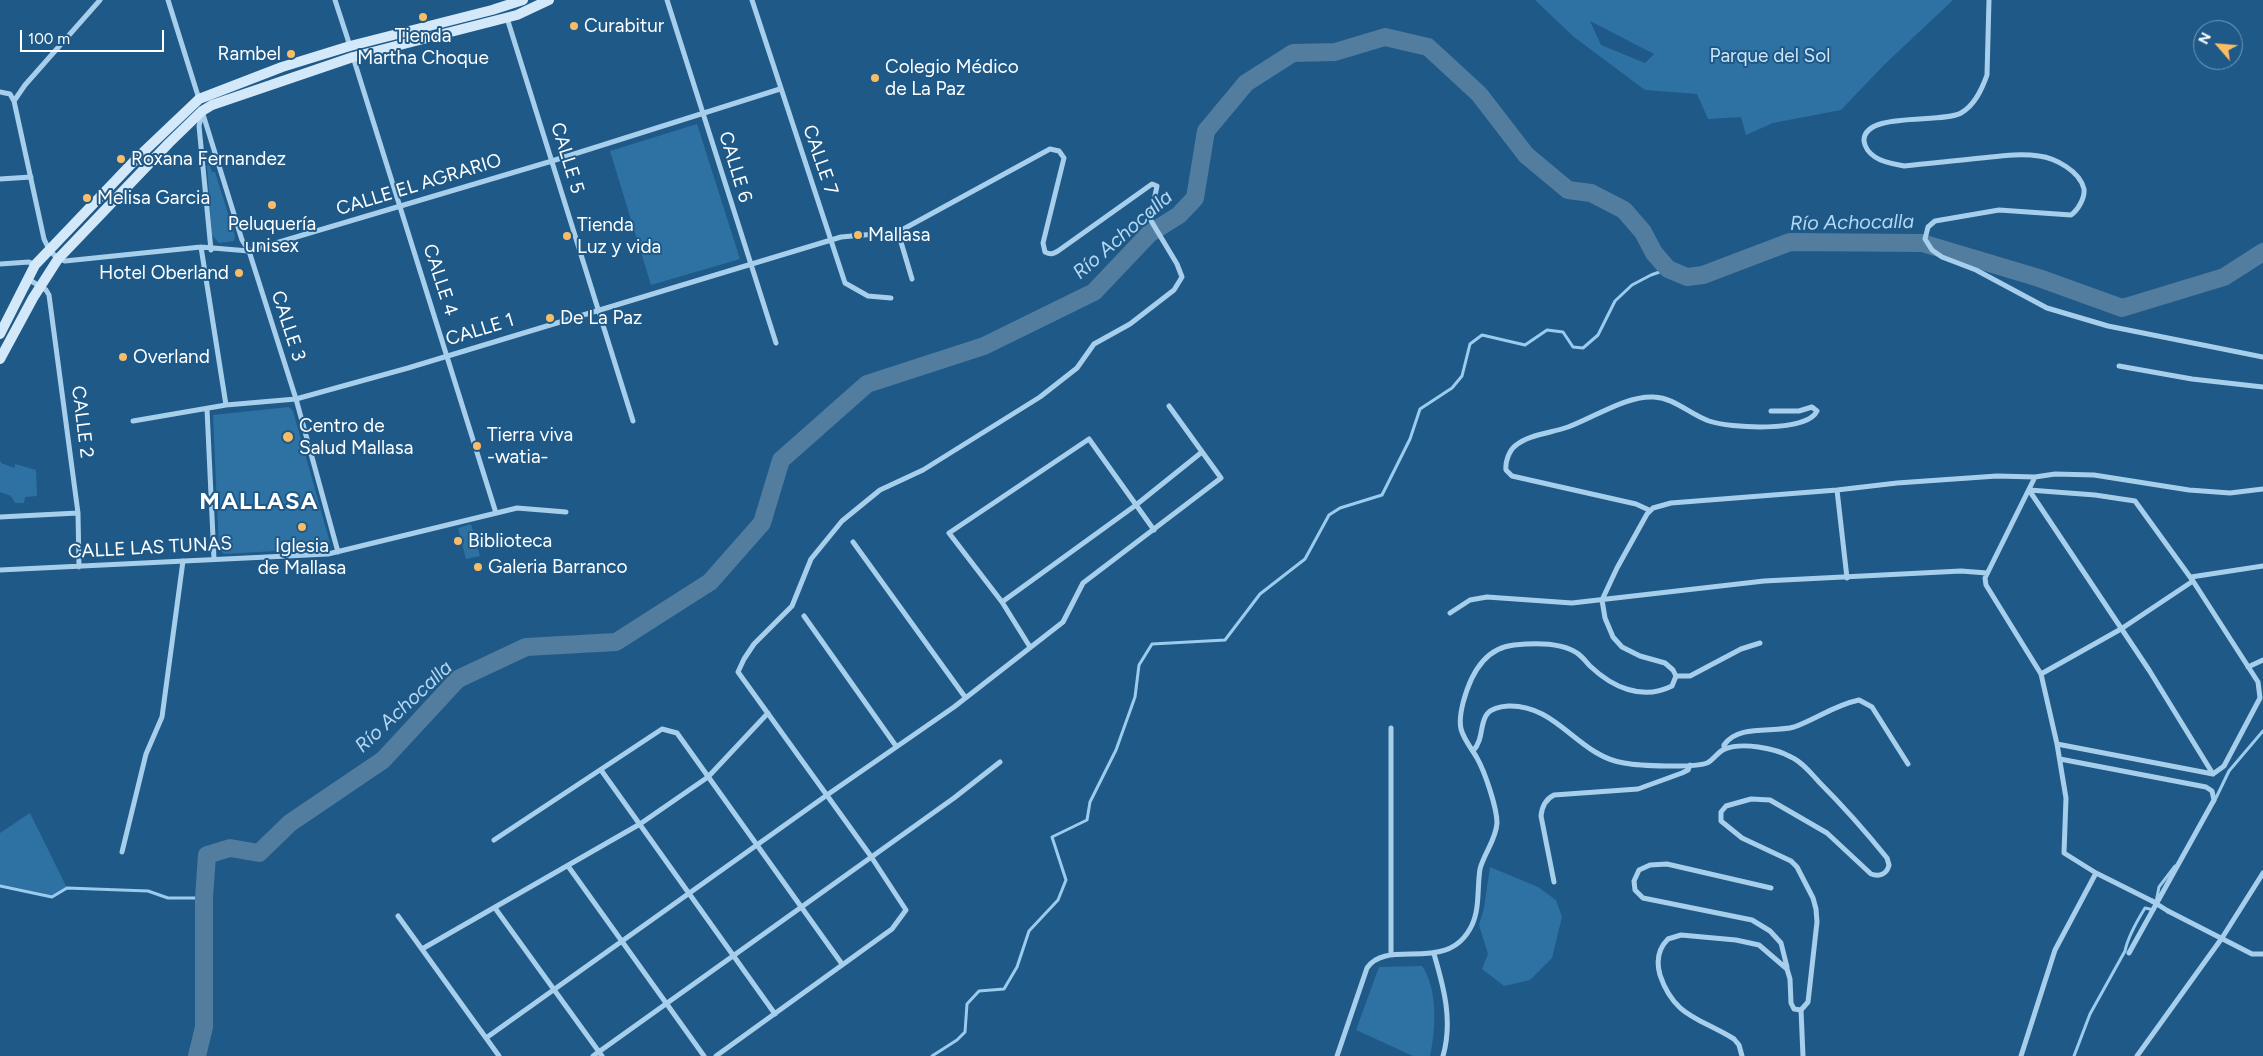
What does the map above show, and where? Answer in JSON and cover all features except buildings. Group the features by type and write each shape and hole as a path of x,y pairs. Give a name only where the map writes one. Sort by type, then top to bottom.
{"main road":[{"path":"0,334 35,265 139,156 199,99 273,70 350,46 503,3 523,0"},
{"path":"0,359 40,286 58,259 202,111 212,105 277,81 353,57 507,18 549,0"},
{"path":"503,3 507,18"},
{"path":"350,46 353,57"},
{"path":"199,99 202,111"},
{"path":"35,265 35,273 38,276 42,278 49,274"}],"street":[{"path":"14,101 25,84 100,0"},
{"path":"168,0 199,99"},
{"path":"335,0 350,46"},
{"name":"CALLE 6","path":"667,0 776,343"},
{"name":"CALLE 7","path":"752,0 845,283 868,296 891,298"},
{"path":"1989,0 1987,75 1971,104 1954,116 1890,122 1872,126 1865,134 1865,145 1868,152 1886,163 1904,166 2016,155 2041,156 2059,162 2072,170 2084,189 2083,196 2076,212 2071,216 1999,210 1943,219 1931,223 1926,232 1925,239 1927,245 1942,257 1976,270 2047,308 2108,326 2263,357"},
{"name":"CALLE 5","path":"507,18 633,421"},
{"name":"CALLE 4","path":"353,57 496,513"},
{"name":"CALLE EL AGRARIO","path":"58,259 65,261 201,248 249,251 552,161 780,89"},
{"path":"0,92 10,94 14,101 44,239 49,250 58,259"},
{"path":"202,111 199,126 211,250"},
{"name":"CALLE 3","path":"202,111 242,240 249,251 296,399 338,552"},
{"path":"716,1056 892,929 906,910 871,857 738,672 744,659 754,644 792,606 811,559 842,521 880,490 922,470 1040,397 1077,368 1094,344 1130,324 1174,290 1182,278 1177,264 1150,219 1158,189 1154,184 1054,254 1046,252 1043,244 1064,165 1061,153 1050,149 898,232 912,279"},
{"path":"0,178 31,177"},
{"name":"CALLE 1","path":"133,421 226,406 296,399 448,356 750,266 830,240 841,237 898,232"},
{"path":"201,248 226,406"},
{"path":"0,264 29,262 35,265"},
{"path":"28,279 40,286"},
{"name":"CALLE 2","path":"40,286 50,295 78,513 79,567"},
{"path":"2119,366 2192,379 2263,387"},
{"path":"1649,510 1636,504 1512,476 1506,470 1509,454 1515,445 1526,439 1568,427 1638,398 1667,398 1708,421 1730,426 1795,424 1813,418 1817,411 1812,407 1799,410 1771,411"},
{"path":"486,1038 966,697 1063,622 1083,583 1221,478 1169,406"},
{"path":"207,410 214,559"},
{"path":"1030,647 1002,602 949,533 1089,440 1154,530"},
{"path":"1002,602 1136,505 1202,452"},
{"path":"1337,1056 1367,968 1374,959 1391,954 1434,954 1462,939 1472,925 1482,863 1495,833 1497,816 1485,776 1461,729 1461,710 1465,695 1479,664 1502,646 1524,644 1566,648 1577,653 1607,681 1626,690 1638,692 1665,689 1672,686 1676,676 1673,670 1665,664 1640,656 1617,642 1607,624 1602,600 1616,568 1649,510 1670,502 1837,490 1897,483 1997,476 2035,477 2055,474 2094,475 2189,490 2230,493 2263,489"},
{"path":"2035,477 1985,578 1986,585 2042,674 2060,759 2066,798 2064,853 2096,873 2252,954 2263,954"},
{"path":"1837,490 1847,578"},
{"path":"2029,490 2095,495 2135,501 2192,579 2258,682 2260,698 2224,766 2213,774 2057,744"},
{"path":"2029,490 2149,670 2213,774"},
{"name":"CALLE LAS TUNAS","path":"0,570 338,552 518,508 566,512"},
{"path":"0,517 78,513"},
{"path":"853,542 966,697"},
{"path":"122,852 146,754 162,717 183,561"},
{"path":"2042,674 2121,629 2192,579 2263,566"},
{"path":"1450,613 1470,600 1487,597 1572,603 1764,582 1960,571 1987,574"},
{"path":"804,616 896,746"},
{"path":"1676,676 1690,676 1741,649 1760,643"},
{"path":"2248,667 2263,660"},
{"path":"1724,749 1727,741 1738,735 1752,731 1793,727 1820,714 1859,700 1872,707 1908,764"},
{"path":"1473,751 1479,742 1482,722 1486,715 1495,709 1510,706 1527,708 1547,714 1599,755 1623,763 1690,765 1707,763 1724,749 1749,747 1765,748 1791,757 1809,771 1832,794 1888,861 1888,868 1884,874 1871,874 1827,833 1770,800 1751,799 1726,806 1721,812 1721,821 1730,830 1791,861 1797,867 1813,898 1817,922 1808,1002 1801,1010 1794,1009 1791,1003 1790,979 1781,943 1770,931 1752,920 1643,898 1635,890 1634,881 1639,870 1650,865 1667,864 1771,888"},
{"path":"422,949 640,824 708,777 768,713"},
{"path":"1391,728 1391,954"},
{"path":"494,840 662,729 678,733 842,964"},
{"path":"2060,759 2206,786 2212,791 2214,800 2154,902 2129,953"},
{"path":"593,1056 600,1054 666,1004 954,798 1000,762"},
{"path":"1554,882 1541,816 1542,807 1550,797 1554,795 1638,789 1682,773 1688,770 1690,765"},
{"path":"601,770 774,1014"},
{"path":"568,866 704,1056"},
{"path":"2021,1056 2055,950 2096,873"},
{"path":"2138,1056 2222,938 2263,873"},
{"path":"495,908 600,1054"},
{"path":"398,916 499,1056"},
{"path":"1742,1056 1739,1045 1734,1039 1681,1010 1671,1000 1659,972 1658,960 1662,945 1668,939 1681,935 1736,940 1759,945 1787,970"},
{"path":"1434,954 1446,999 1448,1030 1443,1056"},
{"path":"1801,1010 1803,1056"}],"green space":[{"name":"Parque del Sol","path":"1535,0 1953,0 1884,65 1841,110 1773,123 1746,135 1741,117 1708,119 1697,94 1645,90 1574,37","holes":["1590,21 1654,54 1645,63 1601,45"]},
{"path":"697,124 740,259 651,285 610,151"},
{"path":"209,163 212,172 215,172 235,236 234,241 219,243 212,235 207,166"},
{"path":"289,407 293,411 330,543 327,548 224,554 219,549 213,415"},
{"path":"0,460 1,463 15,468 15,464 36,470 37,496 25,497 24,503 15,503 11,496 0,492"},
{"path":"471,524 480,556 466,559 458,528"},
{"path":"30,813 67,888 52,897 0,886 0,833"},
{"path":"1490,867 1538,887 1556,900 1562,917 1552,958 1530,980 1504,986 1482,969 1488,954 1479,925 1484,908"},
{"path":"1422,966 1431,986 1433,998 1434,1034 1430,1056 1413,1056 1356,1030 1379,967"}],"waterway":[{"name":"Río Achocalla","path":"197,1056 204,1027 204,898 207,855 230,848 259,853 290,823 383,760 458,679 526,647 616,642 710,582 762,523 781,460 867,384 984,346 1094,292 1149,234 1179,215 1195,198 1206,131 1246,83 1293,53 1335,52 1385,37 1428,47 1479,94 1526,155 1568,190 1591,193 1624,210 1643,232 1654,253 1668,269 1687,277 1703,275 1790,242 1922,243 2039,278 2122,308 2224,277 2263,252"},
{"path":"932,1056 957,1040 965,1032 967,1004 979,991 1004,989 1017,967 1029,931 1058,900 1066,880 1052,837 1087,820 1090,802 1116,750 1135,697 1139,665 1152,644 1225,640 1260,594 1305,559 1329,515 1340,508 1382,495 1410,439 1420,409 1452,388 1462,376 1470,344 1482,335 1525,345 1547,330 1563,332 1573,347 1583,348 1598,335 1615,301 1632,285 1668,269"},
{"path":"2214,802 2229,771 2263,731"},
{"path":"2156,902 2159,887 2175,866"},
{"path":"0,886 52,897 67,888 148,891 168,898 204,898"},
{"path":"2074,1056 2090,1014 2125,951 2136,923 2145,908 2154,910"}],"place":[{"name":"Tienda Martha Choque","path":"423,17"},
{"name":"Curabitur","path":"574,26"},
{"name":"Rambel","path":"291,54"},
{"name":"Colegio Médico de La Paz","path":"875,78"},
{"name":"Roxana Fernandez","path":"121,159"},
{"name":"Melisa Garcia","path":"87,198"},
{"name":"Peluquería unisex","path":"272,205"},
{"name":"Mallasa","path":"858,235"},
{"name":"Tienda Luz y vida","path":"567,236"},
{"name":"Hotel Oberland","path":"239,273"},
{"name":"De La Paz","path":"550,318"},
{"name":"Overland","path":"123,357"},
{"name":"Centro de Salud Mallasa","path":"288,437"},
{"name":"Tierra viva -watia-","path":"477,446"},
{"name":"Iglesia de Mallasa","path":"302,527"},
{"name":"Biblioteca","path":"458,541"},
{"name":"Galeria Barranco","path":"478,567"}],"district":[{"name":"MALLASA","path":"259,502"}]}
